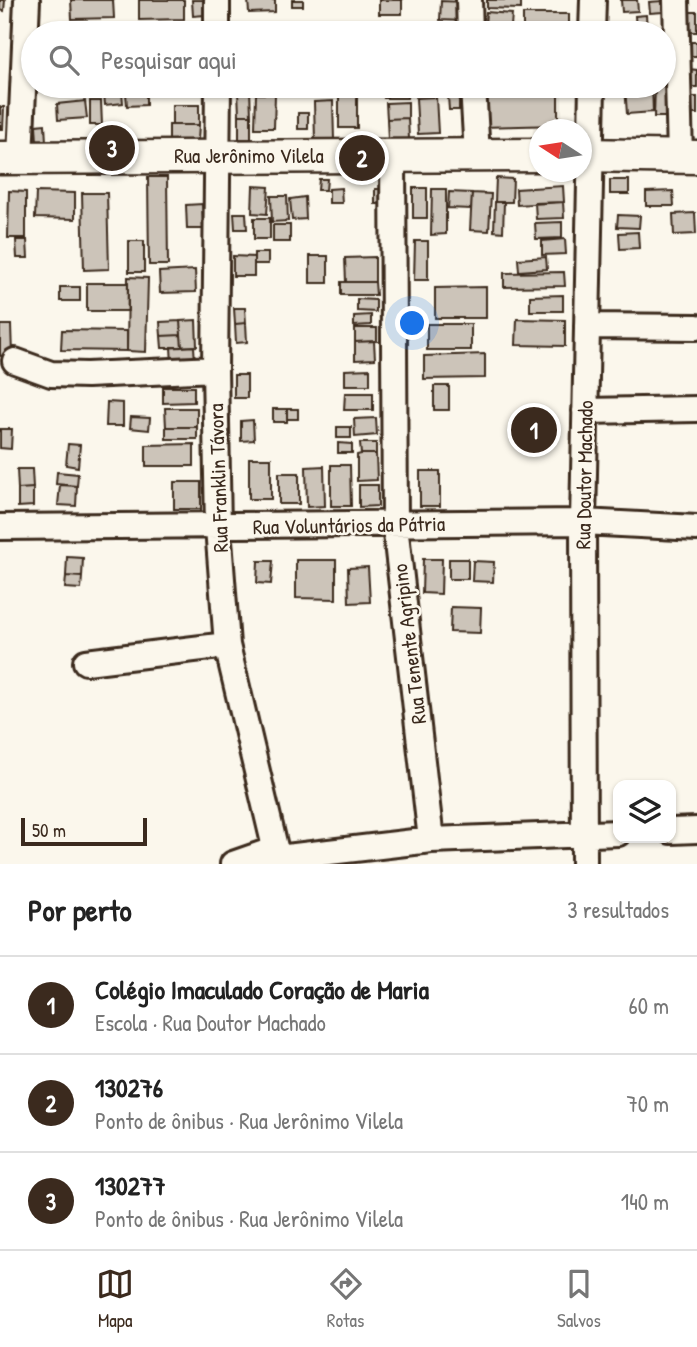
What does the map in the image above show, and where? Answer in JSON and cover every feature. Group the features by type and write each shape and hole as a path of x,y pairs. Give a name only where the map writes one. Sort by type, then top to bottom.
{"main road":[{"name":"Rua Jerônimo Vilela","path":"10,158 529,155"},
{"path":"592,155 689,157"}],"street":[{"path":"25,21 27,0"},
{"path":"217,0 217,21"},
{"path":"469,0 470,21"},
{"path":"592,21 593,0"},
{"path":"676,0 689,157"},
{"path":"10,158 21,56"},
{"name":"Rua Franklin Távora","path":"218,98 215,369 218,527 227,645 278,857"},
{"path":"474,98 477,155"},
{"name":"Rua Doutor Machado","path":"590,119 591,98"},
{"name":"Rua Tenente Agripino","path":"393,154 395,525 431,840"},
{"name":"Rua Doutor Machado","path":"584,864 583,522 587,182"},
{"path":"587,326 697,327"},
{"path":"15,361 51,373 87,375 215,369"},
{"path":"585,411 697,409"},
{"name":"Rua Voluntários da Pátria","path":"0,527 583,522 697,528"},
{"path":"86,662 227,645"},
{"path":"676,831 697,830"},
{"path":"233,864 431,840 613,833"}],"shaded area":[{"path":"534,98 562,98 562,119 533,119"}],"building":[{"path":"0,0 5,0 4,11 0,10"},
{"path":"71,0 113,0 114,18 72,19"},
{"path":"139,0 184,0 184,19 139,20"},
{"path":"192,0 205,0 205,15 193,16"},
{"path":"248,0 275,0 275,12 249,13"},
{"path":"292,0 303,0 303,6 292,6"},
{"path":"379,0 402,0 402,14 379,14"},
{"path":"487,0 521,0 521,9 487,8"},
{"path":"621,0 637,0 638,11 622,12"},
{"path":"441,1 464,2 463,21 440,20"},
{"path":"662,1 663,12 650,13 649,2"},
{"path":"486,12 512,14 511,21 485,21"},
{"path":"690,12 697,12 697,32 690,32"},
{"path":"523,14 569,14 569,21 523,21"},
{"path":"646,15 646,21 635,21 635,16"},
{"path":"689,42 697,42 697,56 689,56"},
{"path":"689,69 697,70 697,87 688,87"},
{"path":"686,97 697,97 697,114 687,114"},
{"path":"104,98 123,98 123,103 105,105"},
{"path":"126,98 146,98 146,105 127,106"},
{"path":"238,98 250,98 251,115 239,115"},
{"path":"256,98 275,98 274,128 255,128"},
{"path":"339,98 357,98 357,128 339,128"},
{"path":"416,98 436,98 438,133 418,134"},
{"path":"448,98 459,98 459,110 449,110"},
{"path":"481,98 558,98 558,119 529,119 529,126 482,127"},
{"path":"626,98 652,98 653,112 627,114"},
{"path":"655,98 672,98 672,117 654,117"},
{"path":"85,101 87,118 58,120 57,104"},
{"path":"90,101 101,101 102,125 90,125"},
{"path":"333,101 334,140 315,140 314,102"},
{"path":"408,102 408,118 387,119 386,103"},
{"path":"172,105 199,105 199,125 172,125"},
{"path":"0,107 4,107 3,129 0,129"},
{"path":"298,113 308,113 308,129 298,129"},
{"path":"239,115 251,115 251,139 239,139"},
{"path":"408,118 409,139 388,141 387,119"},
{"path":"45,124 46,142 37,142 36,125"},
{"path":"169,125 199,125 198,140 169,141"},
{"path":"148,177 167,177 168,265 149,265"},
{"path":"496,178 513,179 512,202 495,202"},
{"path":"319,179 327,179 326,190 318,190"},
{"path":"610,180 629,180 629,194 610,194"},
{"path":"253,186 269,187 267,214 252,213"},
{"path":"563,186 564,202 517,205 516,189"},
{"path":"341,188 342,203 329,203 329,189"},
{"path":"413,188 427,188 427,218 413,218"},
{"path":"375,189 386,189 386,204 375,204"},
{"path":"432,189 446,189 446,234 431,235"},
{"path":"9,191 26,192 26,238 8,238"},
{"path":"673,191 674,206 646,206 646,192"},
{"path":"36,192 75,193 75,219 35,218"},
{"path":"449,192 472,193 471,209 448,208"},
{"path":"82,193 107,193 109,269 84,270"},
{"path":"472,193 491,194 489,231 470,230"},
{"path":"271,196 287,196 288,221 272,222"},
{"path":"305,197 306,219 292,220 290,199"},
{"path":"495,202 504,202 503,232 494,231"},
{"path":"563,202 564,218 536,219 535,203"},
{"path":"202,204 203,229 187,229 186,205"},
{"path":"234,213 246,213 247,229 235,229"},
{"path":"695,213 696,234 674,235 673,214"},
{"path":"618,215 640,216 639,228 617,227"},
{"path":"254,218 270,218 270,239 254,239"},
{"path":"562,222 562,238 536,239 535,223"},
{"path":"273,225 290,225 290,242 273,242"},
{"path":"638,232 639,248 620,249 619,233"},
{"path":"565,239 566,254 542,255 542,241"},
{"path":"16,240 27,240 28,258 17,258"},
{"path":"129,241 144,241 144,272 129,272"},
{"path":"415,241 428,241 428,280 414,280"},
{"path":"254,253 268,253 268,264 254,264"},
{"path":"233,256 254,257 254,276 233,276"},
{"path":"310,256 328,256 328,283 310,283"},
{"path":"375,257 375,282 346,282 345,258"},
{"path":"546,257 547,269 519,271 518,259"},
{"path":"195,270 196,292 160,293 159,272"},
{"path":"564,272 565,286 504,287 504,273"},
{"path":"128,277 148,278 146,352 127,351"},
{"path":"341,282 375,282 376,295 341,295"},
{"path":"87,283 128,283 128,311 87,311"},
{"path":"60,287 80,287 80,301 60,301"},
{"path":"486,287 486,318 435,318 435,288"},
{"path":"563,295 563,311 530,311 530,296"},
{"path":"357,299 376,300 376,312 357,311"},
{"path":"234,308 245,308 246,323 235,324"},
{"path":"371,315 371,325 354,326 354,316"},
{"path":"517,319 565,320 565,346 516,345"},
{"path":"196,320 197,346 182,347 180,321"},
{"path":"180,321 181,335 161,336 160,322"},
{"path":"246,323 247,342 236,343 235,324"},
{"path":"427,324 471,324 471,350 427,350"},
{"path":"0,325 11,325 12,355 0,356"},
{"path":"355,328 377,328 377,341 355,342"},
{"path":"62,330 127,331 127,351 61,350"},
{"path":"181,335 182,347 162,348 161,336"},
{"path":"374,341 375,359 355,360 355,342"},
{"path":"194,346 195,363 172,364 171,347"},
{"path":"485,354 485,378 424,379 424,356"},
{"path":"370,369 370,385 345,385 345,370"},
{"path":"234,375 247,375 247,398 234,398"},
{"path":"434,386 449,386 449,410 434,410"},
{"path":"163,387 194,387 194,402 163,403"},
{"path":"345,393 373,393 373,410 344,410"},
{"path":"107,402 123,403 123,426 106,426"},
{"path":"165,408 197,408 197,427 166,427"},
{"path":"273,409 287,409 287,422 273,422"},
{"path":"287,409 298,409 298,419 287,419"},
{"path":"131,417 150,418 149,430 130,428"},
{"path":"376,418 377,435 355,437 354,419"},
{"path":"253,420 254,440 241,441 241,421"},
{"path":"166,427 197,427 197,439 166,439"},
{"path":"337,427 351,427 351,438 337,438"},
{"path":"0,429 12,429 11,449 0,448"},
{"path":"338,443 352,444 352,453 338,453"},
{"path":"360,443 376,443 376,454 361,454"},
{"path":"68,444 80,445 78,467 66,465"},
{"path":"194,444 194,466 146,466 146,445"},
{"path":"376,454 377,480 357,481 357,455"},
{"path":"249,458 271,458 271,499 249,499"},
{"path":"331,465 350,465 351,506 331,506"},
{"path":"324,466 325,506 307,507 306,467"},
{"path":"17,469 32,469 33,488 18,489"},
{"path":"420,471 440,471 440,506 420,506"},
{"path":"57,472 78,474 77,486 56,484"},
{"path":"279,473 299,473 299,504 279,504"},
{"path":"174,482 201,482 201,509 174,509"},
{"path":"60,485 77,486 76,506 58,505"},
{"path":"359,485 378,485 378,506 359,507"},
{"path":"33,488 33,506 18,507 18,489"},
{"path":"67,557 83,558 82,577 66,576"},
{"path":"423,559 442,559 441,594 422,593"},
{"path":"449,559 468,559 468,579 449,579"},
{"path":"296,560 336,560 336,599 296,598"},
{"path":"258,561 273,561 271,584 257,583"},
{"path":"473,561 494,562 493,582 472,581"},
{"path":"368,567 370,602 349,603 348,568"},
{"path":"66,576 82,577 81,589 65,588"},
{"path":"451,607 481,608 480,633 450,632"}],"place":[{"name":"130277","path":"112,148"},
{"name":"130276","path":"362,158"},
{"name":"Colégio Imaculado Coração de Maria","path":"534,430"}]}
